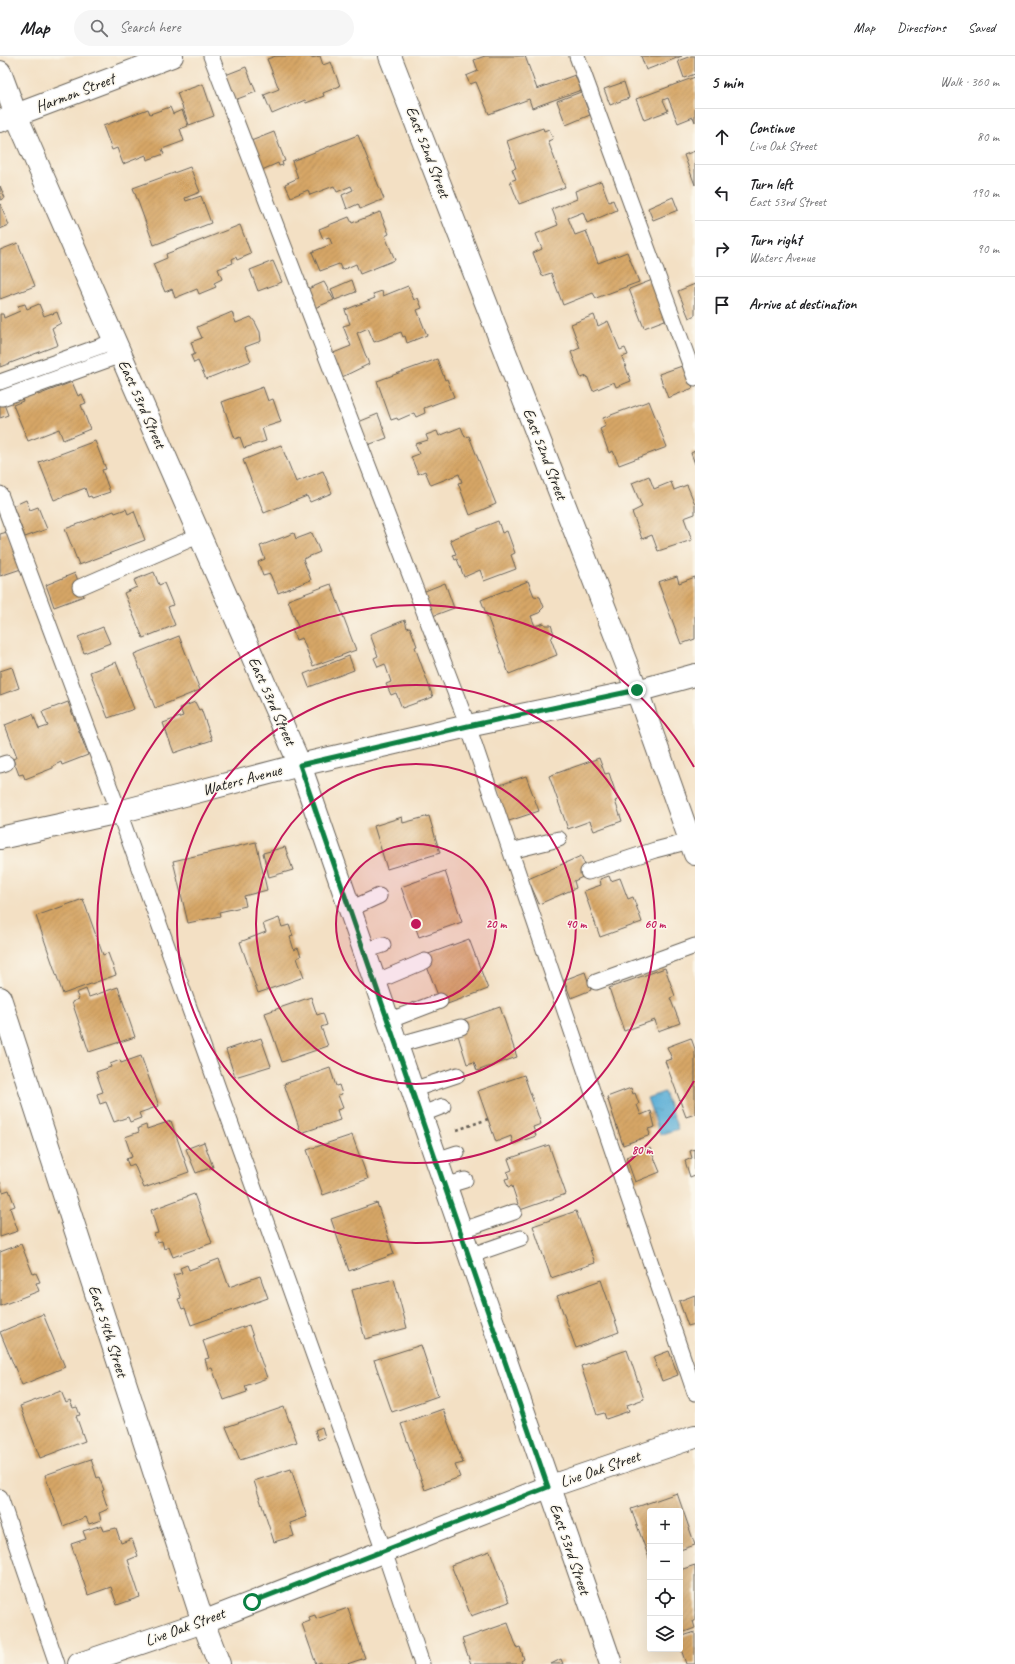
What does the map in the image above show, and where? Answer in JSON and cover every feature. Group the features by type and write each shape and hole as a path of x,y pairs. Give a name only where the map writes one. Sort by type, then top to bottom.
{"street":[{"name":"Harmon Street","path":"8,118 172,56"},
{"name":"East 52nd Street","path":"390,56 637,690 693,848"},
{"name":"East 53rd Street","path":"0,72 8,118 118,348 300,765 350,909 373,948 375,982 548,1487 611,1664"},
{"name":"Waters Avenue","path":"0,838 119,812 300,765 468,726 637,690 695,675"},
{"name":"East 54th Street","path":"0,998 203,1622 219,1664"},
{"name":"Live Oak Street","path":"79,1664 203,1622 548,1487 695,1436"}],"lane":[{"path":"211,56 468,726 695,1393"},
{"path":"577,56 695,378"},
{"path":"0,382 118,348"},
{"path":"2,398 118,348"},
{"path":"0,494 119,812 384,1551 422,1664"},
{"path":"80,587 200,535"},
{"path":"511,852 559,839"},
{"path":"588,872 655,850 693,848"},
{"path":"350,909 379,896"},
{"path":"596,982 695,946"},
{"path":"375,982 425,961"},
{"path":"388,1021 440,1001"},
{"path":"397,1045 461,1027"},
{"path":"412,1090 457,1075"},
{"path":"420,1115 443,1106"},
{"path":"436,1160 457,1153"},
{"path":"445,1186 465,1180"},
{"path":"460,1231 514,1212"},
{"path":"469,1256 521,1238"},
{"path":"0,1497 57,1664"}],"path":[{"path":"450,1133 488,1119"}],"water":[{"path":"664,1092 678,1129 660,1135 647,1098"}],"building":[{"path":"276,56 310,56 311,58 320,56 323,65 331,62 340,86 323,93 324,96 306,103 305,100 272,114 264,95 279,89 267,59"},
{"path":"485,56 525,56 537,89 575,75 581,90 532,108 529,99 489,114 476,82 470,84 466,76 478,71 474,60"},
{"path":"641,56 682,56 646,70"},
{"path":"695,56 695,74 684,78 678,61"},
{"path":"246,67 256,92 232,101 223,76"},
{"path":"695,77 695,122 693,117 678,123 668,98 663,100 668,111 644,120 636,99"},
{"path":"624,82 629,98 610,105 604,89"},
{"path":"203,84 214,116 189,125 177,93"},
{"path":"581,92 590,115 566,125 557,101"},
{"path":"170,107 173,114 182,110 188,126 180,129 184,141 162,149 164,154 147,160 146,155 123,164 117,148 112,150 103,126 148,109 150,114"},
{"path":"543,128 544,131 549,129 553,139 548,141 565,187 519,204 510,181 516,179 512,169 516,168 507,141"},
{"path":"274,132 285,161 282,162 283,165 279,166 278,163 262,170 251,141"},
{"path":"358,135 384,199 360,209 358,204 347,209 342,195 353,190 351,186 337,192 334,186 310,195 308,190 291,197 285,184 298,178 292,161"},
{"path":"695,151 695,185 684,155"},
{"path":"190,167 200,192 185,198 186,201 201,196 211,223 154,245 133,188"},
{"path":"601,181 609,202 613,200 617,210 587,223 583,212 568,218 575,235 586,231 598,263 627,252 639,282 596,298 593,293 563,305 551,273 542,276 533,253 542,249 536,234 558,225 552,209 577,199 575,191"},
{"path":"0,186 5,198 0,200"},
{"path":"673,197 678,210 653,220 648,208"},
{"path":"0,203 9,225 0,229"},
{"path":"380,212 389,234 385,236 395,260 360,274 356,264 342,270 339,264 320,271 312,252 332,244 329,237 323,239 319,229 349,217 352,223"},
{"path":"240,225 251,254 237,260 236,257 232,259 233,263 218,269 222,279 214,283 216,287 199,294 197,289 175,298 172,289 165,292 153,264 167,258 166,254"},
{"path":"18,243 35,286 0,299 0,250"},
{"path":"273,261 282,282 258,291 250,270"},
{"path":"655,279 670,318 644,328 629,289"},
{"path":"352,280 356,292 335,300 331,289"},
{"path":"324,282 334,300 312,309 308,289"},
{"path":"695,284 695,315 689,318 678,291"},
{"path":"408,286 414,300 418,298 422,308 417,310 427,335 407,343 405,336 403,337 401,332 374,342 368,328 357,333 369,364 340,378 331,354 351,346 343,326 350,324 345,310 375,298 373,294 382,291 383,296"},
{"path":"25,304 27,309 39,304 44,316 57,312 61,323 52,328 58,345 0,367 0,314 3,314 4,318 20,311 18,306"},
{"path":"232,312 236,323 251,317 260,332 261,341 245,347 251,361 206,379 198,361 194,363 191,356 195,354 191,342 202,338 197,327"},
{"path":"594,315 598,326 608,321 620,350 625,348 628,355 622,357 631,381 616,387 614,382 593,391 587,376 581,378 571,352 580,348 571,324"},
{"path":"437,359 445,380 447,379 454,397 424,408 425,413 416,417 414,413 398,420 397,418 391,420 377,381"},
{"path":"685,365 693,388 668,398 659,374"},
{"path":"72,382 78,396 82,394 86,403 81,405 90,429 63,440 59,429 28,441 13,405 23,401 21,396 36,390 38,395"},
{"path":"263,387 268,401 273,399 281,422 262,428 266,441 244,448 240,437 235,439 222,402"},
{"path":"0,393 8,415 0,418"},
{"path":"649,401 667,447 619,465 613,451 609,453 600,429 606,426 603,418"},
{"path":"378,414 387,438 365,446 356,423"},
{"path":"461,427 465,437 469,436 496,504 470,515 458,483 462,482 459,474 431,485 425,471 418,474 411,457 419,454 415,444 428,440 426,435 437,431 439,436"},
{"path":"95,441 106,469 102,470 110,492 92,498 91,496 88,497 85,488 54,500 39,462"},
{"path":"281,445 296,482 323,471 332,493 310,502 307,496 264,513 243,460"},
{"path":"695,451 695,464 691,453"},
{"path":"649,476 654,489 671,482 674,490 687,485 695,504 695,514 684,518 692,540 658,551 652,535 642,539 632,512 642,507 632,483"},
{"path":"26,500 30,510 38,507 47,529 25,537 13,506"},
{"path":"126,509 128,514 134,511 145,540 79,565 65,529 114,511 115,513"},
{"path":"498,521 502,533 507,531 515,553 511,555 516,569 484,581 480,570 464,577 457,559 455,560 453,555 456,554 450,540"},
{"path":"7,532 21,569 0,576 0,534"},
{"path":"294,533 296,539 312,533 320,552 303,559 311,580 278,593 270,574 263,576 258,562 265,559 260,546"},
{"path":"154,572 159,585 164,583 173,605 168,607 175,625 143,638 124,593 137,587 134,580"},
{"path":"75,573 84,596 54,607 46,585"},
{"path":"677,576 679,583 695,577 695,639 681,644 658,582"},
{"path":"528,581 534,596 540,597 544,607 540,611 541,612 531,616 535,626 544,623 545,625 551,625 554,634 551,639 557,655 509,674 481,600"},
{"path":"445,583 454,608 430,617 420,593"},
{"path":"331,584 356,650 313,666 302,638 296,640 292,629 298,627 288,600"},
{"path":"405,620 407,628 410,627 417,646 415,647 433,697 402,708 396,693 391,695 386,684 391,682 385,664 378,667 374,658 378,656 370,634"},
{"path":"103,627 110,643 84,653 78,637"},
{"path":"179,636 200,690 155,708 134,654"},
{"path":"349,656 354,670 309,687 304,674"},
{"path":"116,662 134,709 108,718 90,672"},
{"path":"12,667 19,688 0,695 0,671"},
{"path":"68,702 88,755 62,765 61,762 53,766 53,768 25,779 23,774 19,775 13,759 17,757 5,725 33,714 39,729 48,726 42,712"},
{"path":"195,702 199,710 201,709 212,740 174,753 163,723 183,716 180,708"},
{"path":"599,758 605,774 609,773 618,800 615,801 622,821 594,831 590,821 568,829 549,776"},
{"path":"526,776 539,811 506,822 494,787"},
{"path":"429,816 440,853 387,869 374,826 402,817 403,823"},
{"path":"256,842 267,890 244,896 246,906 219,912 220,916 188,923 173,861"},
{"path":"285,847 293,870 269,877 263,853"},
{"path":"581,856 589,874 574,881 576,888 539,904 528,879"},
{"path":"445,871 462,922 419,937 401,887"},
{"path":"609,876 611,881 620,878 628,899 633,897 642,922 600,937 584,891 601,885 600,879"},
{"path":"83,899 103,955 108,953 116,975 63,994 36,916"},
{"path":"279,918 282,927 289,925 293,936 290,937 294,950 298,948 301,956 297,958 304,977 258,993 240,942 266,932 263,924"},
{"path":"469,939 488,989 442,1006 423,956"},
{"path":"665,968 675,996 670,998 680,1023 658,1031 655,1020 624,1031 609,988"},
{"path":"585,972 591,990 571,998 564,980"},
{"path":"118,987 135,1037 89,1052 72,1002 79,999 76,993 86,989 89,997"},
{"path":"311,997 317,1015 323,1013 327,1025 321,1027 328,1046 282,1062 265,1013"},
{"path":"500,1007 517,1057 477,1071 474,1062 467,1064 457,1032 459,1021"},
{"path":"261,1038 271,1066 235,1077 226,1050"},
{"path":"691,1038 695,1049 695,1114 686,1117 665,1061 672,1059 667,1047"},
{"path":"141,1056 159,1106 139,1113 141,1118 130,1122 128,1117 114,1122 106,1102 100,1104 97,1094 103,1092 96,1072 111,1067 110,1064 120,1060 121,1063"},
{"path":"330,1068 336,1086 339,1085 342,1094 338,1095 343,1108 337,1110 340,1120 301,1133 284,1084"},
{"path":"524,1075 541,1124 533,1127 536,1136 513,1144 511,1136 496,1142 478,1091"},
{"path":"631,1088 633,1094 635,1093 639,1104 637,1105 641,1115 651,1111 655,1127 648,1129 650,1134 648,1136 623,1145 607,1097"},
{"path":"171,1121 189,1172 144,1188 134,1164 129,1166 126,1159 132,1157 125,1137 139,1132 138,1128 146,1125 147,1129"},
{"path":"352,1135 368,1179 323,1195 307,1150"},
{"path":"204,1142 213,1167 196,1173 186,1149"},
{"path":"549,1145 566,1194 520,1210 512,1186 508,1187 505,1179 509,1178 507,1172 512,1170 508,1159"},
{"path":"650,1148 660,1172 635,1182 626,1157"},
{"path":"695,1149 695,1175 690,1177 685,1161 692,1158 690,1151"},
{"path":"0,1182 3,1192 9,1190 15,1206 10,1208 18,1231 0,1237"},
{"path":"194,1194 212,1243 173,1257 169,1247 164,1249 162,1241 157,1242 154,1234 158,1233 151,1210"},
{"path":"377,1203 394,1254 349,1271 331,1219"},
{"path":"576,1211 595,1263 551,1278 533,1226"},
{"path":"21,1244 33,1274 36,1273 40,1282 36,1283 39,1291 0,1306 0,1252"},
{"path":"219,1259 229,1287 260,1276 268,1298 191,1325 185,1308 182,1309 178,1299 181,1298 173,1275 182,1273 180,1268 187,1265 189,1270"},
{"path":"394,1279 407,1328 365,1339 352,1290"},
{"path":"601,1280 619,1332 576,1348 557,1296"},
{"path":"695,1295 695,1324 688,1326 679,1301"},
{"path":"43,1314 65,1367 22,1385 0,1332"},
{"path":"249,1325 267,1378 245,1386 247,1392 224,1400 212,1368 208,1369 205,1359 209,1358 203,1341"},
{"path":"421,1345 438,1396 392,1412 374,1360"},
{"path":"627,1350 644,1399 627,1405 629,1411 606,1419 604,1413 597,1415 581,1366"},
{"path":"669,1351 678,1375 662,1381 653,1357"},
{"path":"61,1391 66,1403 70,1401 73,1408 77,1407 80,1415 76,1416 85,1441 40,1458 20,1406"},
{"path":"284,1407 297,1442 240,1460 226,1427"},
{"path":"443,1409 463,1463 455,1465 460,1477 425,1490 401,1424"},
{"path":"322,1427 325,1437 318,1440 315,1430"},
{"path":"91,1459 97,1478 99,1477 104,1490 102,1491 108,1509 99,1513 101,1520 89,1524 86,1517 63,1526 45,1475"},
{"path":"291,1469 307,1517 290,1523 294,1536 274,1542 254,1481"},
{"path":"677,1493 682,1508 647,1508 647,1553 631,1509"},
{"path":"683,1510 695,1545 683,1549"},
{"path":"102,1525 104,1531 116,1528 121,1543 132,1539 138,1556 128,1560 140,1597 117,1605 111,1587 88,1595 71,1544 86,1539 83,1531"},
{"path":"490,1551 509,1602 471,1616 451,1565"},
{"path":"695,1565 695,1621 693,1621 695,1628 683,1633 683,1580 683,1569"},
{"path":"348,1608 365,1658 347,1664 322,1664 321,1662 316,1664 302,1624 310,1621 309,1617 315,1615 316,1619"},
{"path":"508,1623 517,1648 520,1647 524,1659 521,1661 522,1664 471,1664 462,1639"},
{"path":"695,1632 695,1664 686,1664 682,1652 683,1636"},
{"path":"561,1659 563,1664 551,1664"}],"route":[{"path":"252,1602 548,1487 300,765 468,726 637,690"}]}
